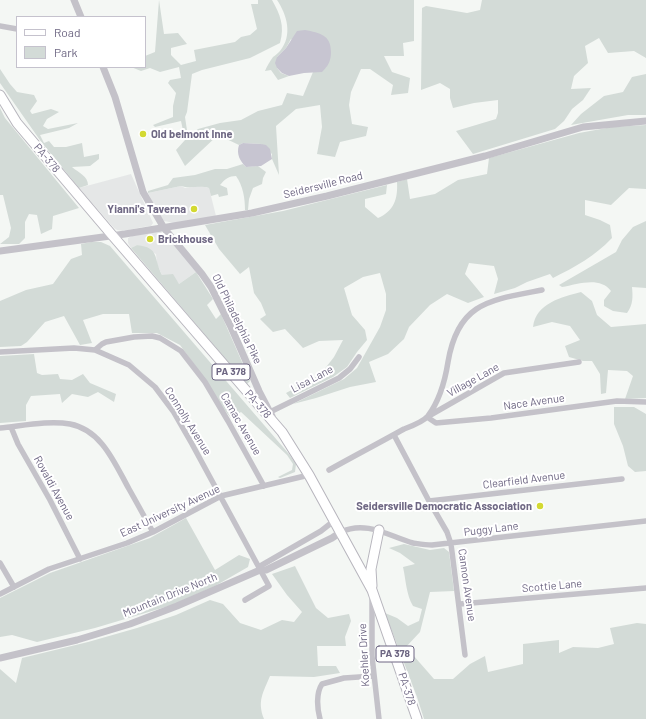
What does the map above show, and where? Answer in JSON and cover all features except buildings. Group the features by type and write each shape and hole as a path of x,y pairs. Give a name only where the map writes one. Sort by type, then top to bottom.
{"main road":[{"name":"PA-378","path":"0,95 17,123 282,432 309,475 372,590 417,719"},
{"path":"372,590 371,569 379,530"}],"street":[{"path":"74,0 81,16"},
{"path":"0,26 16,29"},
{"name":"Old Philadelphia Pike","path":"103,68 115,97 143,192 164,228 202,274 211,288 231,327 270,412 282,432"},
{"name":"Seidersville Road","path":"0,251 164,228 252,213 485,156 583,127 646,121"},
{"path":"426,418 440,396 453,341 457,330 468,315 480,306 503,298 542,290"},
{"name":"Camac Avenue","path":"95,350 106,342 141,336 160,338 181,351 205,382 264,486"},
{"name":"Connolly Avenue","path":"0,352 74,348 95,350 129,365 155,387 182,427 221,496 268,586 245,600"},
{"name":"Lisa Lane","path":"270,412 339,378 359,357"},
{"name":"Village Lane","path":"329,470 426,418 504,372 579,362"},
{"name":"Nace Avenue","path":"426,418 436,423 491,418 617,401 646,402"},
{"path":"0,428 52,423 68,424 77,426 95,436 112,456 153,532"},
{"name":"Rovaldi Avenue","path":"11,427 18,444 50,500 80,559"},
{"name":"Cannon Avenue","path":"394,435 429,501 448,532 460,604 466,655"},
{"name":"East University Avenue","path":"0,594 49,569 127,543 153,532 221,496 309,475"},
{"name":"Clearfield Avenue","path":"429,501 622,479"},
{"path":"260,570 262,565 321,531 334,520"},
{"name":"Puggy Lane","path":"341,532 355,527 367,528 379,530 414,543 432,545 646,521"},
{"name":"Mountain Drive North","path":"0,658 77,640 130,624 177,606 260,570 266,570 332,538 341,532"},
{"path":"0,563 14,587"},
{"name":"Scottie Lane","path":"460,604 646,588"},
{"name":"Koehler Drive","path":"372,590 372,656 379,719"},
{"path":"320,719 318,691 322,684 344,678 374,676"}],"shaded area":[{"path":"305,30 315,32 327,38 331,52 329,63 322,72 289,76 282,73 277,68 275,63 277,57 286,48 297,31"},
{"path":"243,143 266,145 270,149 272,159 261,166 246,167 240,160 238,154 239,145"},
{"path":"131,174 153,223 151,226 123,231 117,230 79,188"},
{"path":"181,186 185,188 201,186 209,188 216,216 174,223 164,221 156,210 148,193"},
{"path":"160,231 174,244 196,272 179,284 162,275 157,264 156,254 137,245 131,248 128,243 128,238 132,236"}],"green space":[{"path":"159,0 164,34 178,33 187,44 171,48 171,55 181,65 196,61 194,50 235,42 241,37 250,35 257,29 251,4 258,4 258,0 272,0 281,20 282,31 280,43 250,58 192,74 185,117 188,137 198,129 220,123 241,120 258,111 282,105 287,93 303,96 313,72 322,72 291,39 286,48 277,57 277,68 281,73 289,76 278,80 271,70 265,71 273,57 284,45 286,38 286,19 277,0 414,0 414,41 403,43 404,56 384,56 392,72 410,78 408,93 391,95 393,85 370,69 361,69 351,92 349,105 352,124 368,127 366,136 340,142 335,157 317,154 322,127 320,105 296,109 276,126 279,175 272,159 272,154 261,144 243,143 239,145 218,135 185,166 176,150 185,140 181,121 155,127 153,125 173,117 173,106 176,93 168,83 170,80 181,78 179,67 160,72 150,68 141,71 134,68 146,68 146,56 155,52"},
{"path":"482,0 646,0 646,58 634,51 608,53 599,38 585,46 588,63 574,76 571,89 591,88 583,100 572,109 564,121 555,129 473,154 456,131 496,119 498,113 498,100 474,103 453,108 450,98 450,89 440,83 421,90 422,8 426,6 467,13 480,10"},
{"path":"0,69 17,92 34,95 37,101 30,111 32,114 51,109 59,112 47,119 43,126 48,129 78,123 69,128 40,135 44,143 49,141 54,147 66,147 82,143 84,157 99,154 99,159 90,166 72,167 85,177 88,185 79,188 42,143 0,83"},
{"path":"646,74 646,115 628,115 571,125 581,114 604,96 623,92 632,77"},
{"path":"0,108 5,118 79,208 53,216 52,229 41,234 37,215 29,214 25,222 25,238 19,244 0,244 9,237 11,228 3,195 0,195"},
{"path":"646,125 646,189 629,188 611,205 585,200 585,215 610,225 612,238 592,256 553,278 550,274 515,288 494,294 498,279 494,266 469,263 465,274 484,297 468,303 447,294 430,305 409,327 404,339 388,354 369,362 376,382 350,387 293,404 344,379 357,368 380,327 386,310 386,294 380,273 363,277 344,288 352,315 365,330 367,340 347,367 333,377 290,398 286,393 320,375 334,357 343,340 319,341 303,348 285,329 273,332 260,319 266,315 261,303 254,293 249,267 240,274 219,249 205,225 283,211 387,185 386,194 365,199 365,207 378,218 388,212 394,204 397,194 397,182 407,179 410,199 435,194 458,180 487,174 489,158 579,133 612,127"},
{"path":"243,164 246,167 258,166 266,172 262,184 253,188 249,199 248,210 245,210 243,192 236,176 227,178 220,185 227,188 228,195 219,197 218,194 211,196 209,188 202,187 181,186 148,193 148,191 168,185 173,178 195,175 215,169 227,169"},
{"path":"646,221 646,288 632,287 632,301 627,313 613,311 604,306 604,300 611,291 606,286 595,282 562,287 559,285 616,252 622,240 633,227"},
{"path":"101,242 110,246 289,454 296,464 295,472 280,478 278,477 292,470 293,464 287,455 241,412 231,418 221,406 205,379 180,345 157,333 132,333 129,314 103,314 83,320 92,343 80,345 64,316 45,322 27,342 21,346 0,347 0,301 26,290 53,284 71,259 82,255 81,244"},
{"path":"137,245 144,246 153,251 162,275 173,274 179,284 196,272 213,299 207,305 216,319 221,314 249,378 250,381 247,384 131,248"},
{"path":"581,292 592,301 597,315 611,327 646,324 646,398 625,399 633,376 627,371 608,370 606,393 601,394 600,374 592,361 583,361 569,357 565,346 580,340 570,326 552,322 533,327 535,319 544,307 558,299"},
{"path":"34,354 37,373 42,375 58,374 60,379 72,380 83,374 90,383 116,394 114,402 98,392 88,397 72,394 62,403 60,394 31,396 26,405 26,421 0,423 0,356"},
{"path":"614,407 634,407 646,414 646,471 635,472 628,466 623,446 614,424"},
{"path":"186,518 215,570 239,555 250,559 248,567 215,586 172,605 95,628 37,642 12,635 0,637 0,598 50,573 150,538"},
{"path":"404,544 430,550 444,548 449,552 454,591 430,592 420,632 406,647 434,679 453,679 470,664 485,656 488,672 523,664 523,644 559,640 559,653 573,647 598,648 614,644 610,628 637,623 646,624 646,719 424,719 385,613 397,618 408,626 419,621 422,609 413,606 408,592 403,567 415,564 400,553 389,548"},
{"path":"295,566 316,608 328,618 349,614 351,621 345,637 346,646 317,646 318,666 336,666 340,673 314,677 270,676 263,692 261,702 264,719 0,719 0,669 16,683 22,658 137,628 176,615 210,600 223,604 240,623 261,630 282,620 294,622 302,612 287,595 272,574"}],"place":[{"name":"Old belmont Inne","path":"143,134"},
{"name":"Yianni's Taverna","path":"194,209"},
{"name":"Brickhouse","path":"150,239"},
{"name":"Seidersville Democratic Association","path":"540,506"}]}
